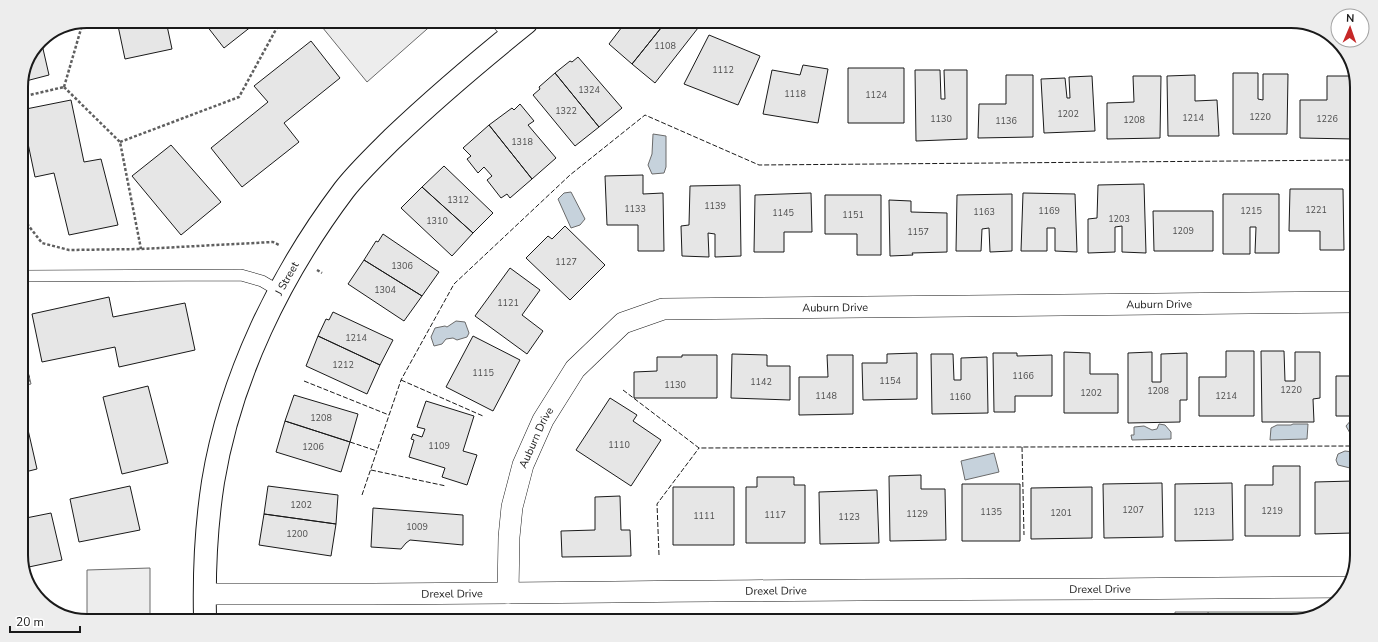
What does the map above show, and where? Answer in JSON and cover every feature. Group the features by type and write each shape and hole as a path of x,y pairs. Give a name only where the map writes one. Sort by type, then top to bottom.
{"street":[{"name":"J Street","path":"205,614 208,523 213,481 222,442 244,369 257,336 279,291 298,257 344,190 375,156 503,29"},
{"name":"Auburn Drive","path":"508,593 509,537 512,507 523,465 543,420 576,369 623,323 663,309 1350,302"},
{"name":"Drexel Drive","path":"205,594 1341,587"}],"lane":[{"path":"28,276 241,275 262,282 279,291"}],"path":[{"path":"64,87 81,28"},
{"path":"120,142 239,97 277,28"},
{"path":"64,87 120,142 141,249"},
{"path":"28,95 64,87"},
{"path":"28,225 42,243 69,250 141,249 273,242 280,245"}],"green space":[{"path":"1208,612 1307,612 1291,614 1208,614"}],"shaded area":[{"path":"323,28 428,28 367,82"},
{"path":"653,134 666,136 666,167 664,173 652,174 648,165 652,154"},
{"path":"571,192 585,219 580,225 571,228 558,199 564,193"},
{"path":"456,321 465,322 469,333 467,337 457,340 453,338 446,339 442,344 434,346 431,337 435,328 447,327"},
{"path":"28,371 31,384 28,385"},
{"path":"1350,421 1350,433 1346,426"},
{"path":"1159,424 1165,425 1171,432 1171,439 1132,440 1131,435 1134,435 1134,427 1144,426 1152,430 1157,429"},
{"path":"1308,424 1307,439 1270,440 1271,428 1277,425"},
{"path":"1345,451 1350,452 1350,468 1338,465 1336,460 1338,454"},
{"path":"994,453 999,472 965,480 961,461"},
{"path":"150,568 150,614 87,614 87,570"},
{"path":"1175,612 1208,612 1208,614 1175,614"}],"building":[{"path":"118,28 168,28 172,49 125,59"},
{"path":"208,28 249,28 224,48"},
{"path":"621,28 661,28 632,64 609,44"},
{"path":"661,28 698,28 655,83 632,64"},
{"path":"709,35 760,56 738,105 684,84"},
{"path":"311,41 340,78 284,123 299,142 242,187 211,148 268,102 254,86"},
{"path":"43,48 49,75 28,80 34,61"},
{"path":"578,57 622,108 599,127 555,73 570,61 572,62"},
{"path":"803,65 828,69 818,123 763,114 772,70 800,75"},
{"path":"848,68 904,68 904,123 848,123"},
{"path":"915,70 940,70 941,99 945,99 944,70 967,70 967,139 916,141"},
{"path":"555,73 599,127 575,146 533,95 540,89 539,87"},
{"path":"1233,73 1258,73 1258,99 1263,100 1263,74 1288,74 1287,134 1233,134"},
{"path":"1006,75 1033,75 1033,137 978,138 979,104 1006,104"},
{"path":"1195,75 1195,101 1217,100 1219,136 1168,136 1167,76"},
{"path":"1092,76 1095,131 1044,133 1041,79 1065,78 1067,98 1070,98 1069,77"},
{"path":"1133,76 1161,76 1160,138 1107,139 1107,103 1134,102"},
{"path":"1327,76 1349,76 1350,139 1300,138 1300,100 1327,100"},
{"path":"71,100 84,162 101,159 118,225 69,235 54,173 35,177 28,144 28,109"},
{"path":"520,104 534,121 528,125 556,158 532,179 489,125 512,108 514,110"},
{"path":"489,125 532,179 510,198 507,194 501,198 487,180 492,176 484,167 478,173 467,159 471,156 463,148"},
{"path":"171,145 221,202 181,235 132,176"},
{"path":"444,166 493,213 473,233 422,187"},
{"path":"643,175 643,194 663,193 664,251 638,251 638,225 607,225 605,176"},
{"path":"1144,184 1146,253 1122,252 1122,226 1115,227 1115,252 1088,253 1088,219 1097,218 1098,185"},
{"path":"740,185 741,256 715,257 715,234 708,233 709,257 682,256 681,226 689,225 690,186"},
{"path":"422,187 473,233 452,256 401,208"},
{"path":"1290,189 1343,189 1344,250 1320,250 1320,231 1289,231"},
{"path":"811,193 812,232 784,232 784,252 754,252 755,195"},
{"path":"1023,193 1075,194 1077,252 1055,251 1055,228 1047,228 1047,251 1021,251"},
{"path":"1012,194 1012,251 990,252 989,228 982,229 981,251 956,251 957,195"},
{"path":"1223,194 1279,194 1279,253 1255,253 1256,227 1250,227 1250,254 1223,254"},
{"path":"825,195 881,195 881,255 857,255 857,234 825,234"},
{"path":"889,200 911,201 911,212 947,213 947,252 912,253 913,255 890,256"},
{"path":"1153,211 1213,211 1213,251 1154,251"},
{"path":"565,226 605,265 570,300 526,258 548,236 552,239"},
{"path":"383,234 439,272 422,296 364,260 376,241 378,242"},
{"path":"364,260 422,296 404,321 348,284"},
{"path":"510,268 540,290 522,315 543,331 527,354 475,316"},
{"path":"109,297 113,317 185,303 195,350 119,367 115,347 42,362 32,314"},
{"path":"333,312 393,340 380,365 318,336 326,319 329,320"},
{"path":"318,336 380,365 367,394 306,366"},
{"path":"473,336 520,360 493,411 446,387"},
{"path":"1226,351 1254,351 1254,416 1199,416 1199,377 1226,377"},
{"path":"1261,351 1284,351 1285,381 1295,381 1295,352 1320,352 1320,398 1313,399 1314,422 1262,422"},
{"path":"1064,352 1090,353 1090,374 1118,374 1118,413 1064,413"},
{"path":"1152,352 1152,382 1161,382 1161,354 1187,353 1187,400 1180,400 1180,422 1128,423 1128,353"},
{"path":"917,353 917,399 863,400 862,363 887,363 887,354"},
{"path":"993,353 1017,353 1017,356 1052,355 1052,396 1015,396 1015,412 994,412"},
{"path":"732,354 767,355 767,366 790,366 790,400 731,398"},
{"path":"931,354 953,354 954,380 961,380 961,358 987,357 988,413 932,414"},
{"path":"682,355 717,355 717,398 634,398 634,372 657,371 657,357 682,357"},
{"path":"827,355 853,355 853,414 799,415 799,377 828,377"},
{"path":"1336,376 1350,376 1350,416 1336,416"},
{"path":"148,386 168,463 122,474 103,397"},
{"path":"294,395 358,414 350,442 285,421"},
{"path":"610,398 637,415 633,421 661,440 631,486 576,450"},
{"path":"426,401 474,416 463,451 477,455 467,485 442,477 445,468 409,457 414,440 411,439 413,434 422,437 425,429 417,427"},
{"path":"285,421 350,442 341,472 276,452"},
{"path":"28,430 37,469 28,471"},
{"path":"1273,466 1300,466 1300,536 1245,536 1245,485 1273,485"},
{"path":"921,475 921,489 945,489 946,540 890,541 889,476"},
{"path":"757,477 794,477 794,485 805,485 805,543 746,543 746,487 757,487"},
{"path":"1350,481 1350,533 1315,534 1315,482"},
{"path":"1162,483 1163,537 1104,538 1103,484"},
{"path":"1232,483 1233,540 1175,541 1175,484"},
{"path":"962,484 1020,484 1020,541 962,541"},
{"path":"130,486 140,530 79,542 70,499"},
{"path":"268,486 338,495 336,524 264,514"},
{"path":"673,487 734,487 734,545 673,545"},
{"path":"1092,487 1092,538 1031,539 1031,488"},
{"path":"877,490 879,543 820,544 819,492"},
{"path":"620,496 621,530 630,530 631,556 562,557 561,531 595,530 595,497"},
{"path":"373,508 463,515 463,545 410,540 401,549 371,547"},
{"path":"51,513 62,560 29,567 28,518"},
{"path":"264,514 336,524 331,556 259,545"}],"fence":[{"path":"362,495 401,380 454,284 570,175 645,115 759,165 1350,160"},
{"path":"401,380 483,416"},
{"path":"304,381 389,415"},
{"path":"623,390 699,448 1350,446"},
{"path":"350,442 377,451"},
{"path":"1022,447 1024,535"},
{"path":"659,555 657,504 699,448"},
{"path":"371,470 446,486"}]}
